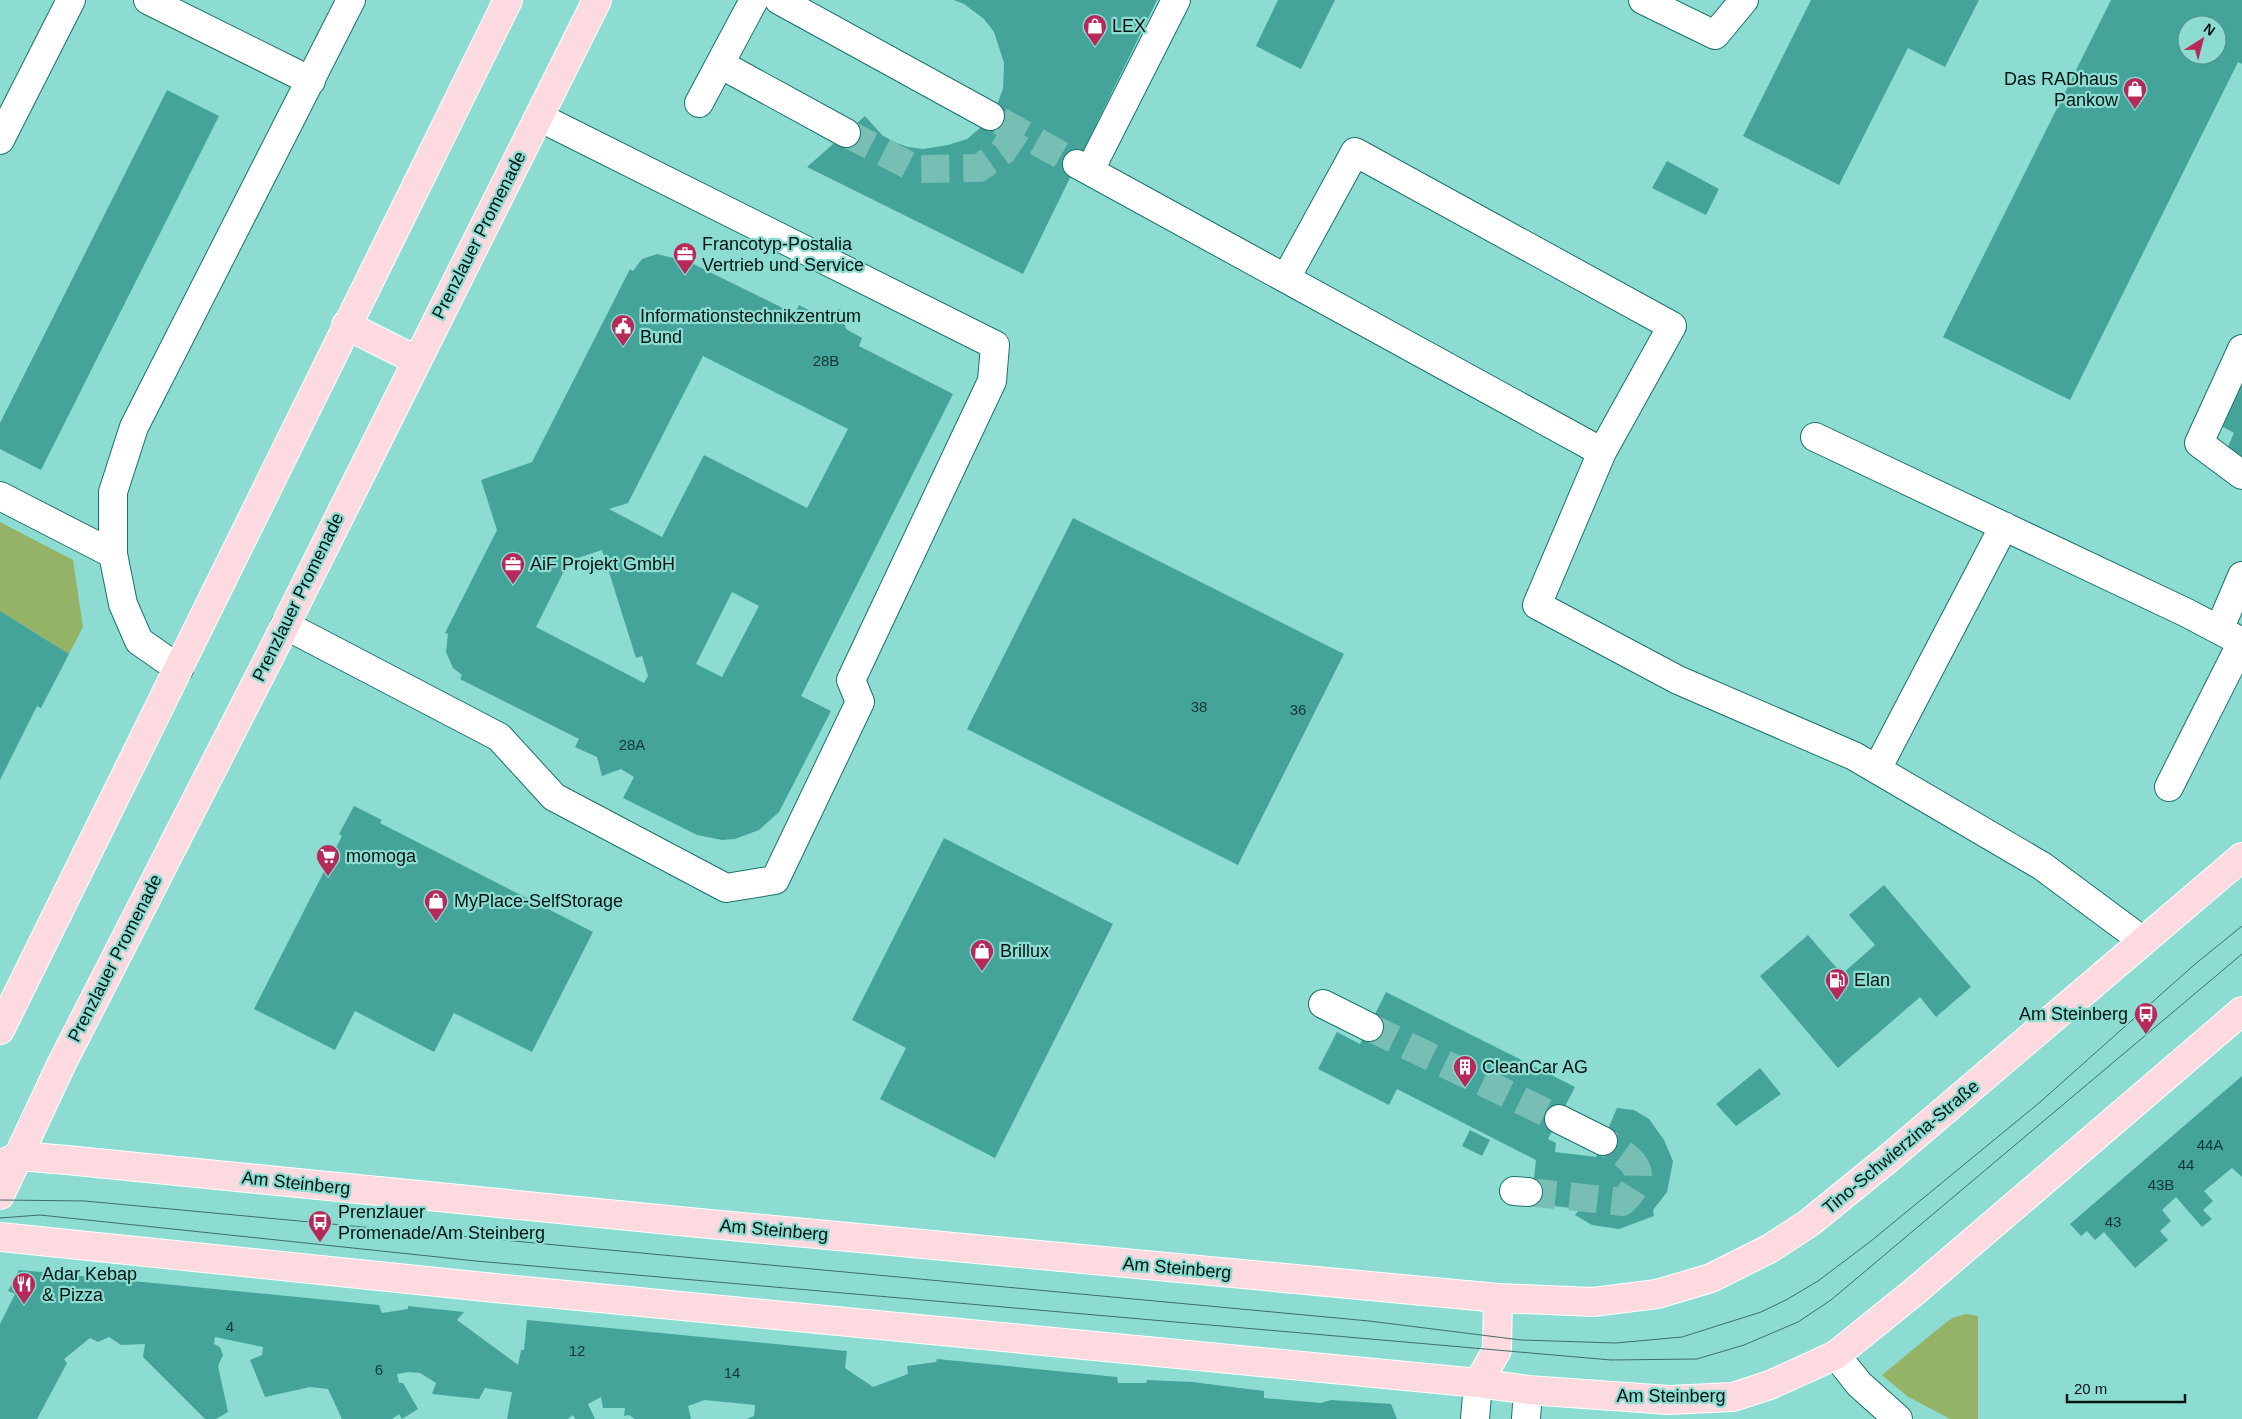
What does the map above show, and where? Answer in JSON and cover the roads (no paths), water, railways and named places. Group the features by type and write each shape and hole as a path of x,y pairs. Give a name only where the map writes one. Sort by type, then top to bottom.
{"main road":[{"path":"0,1030 179,669 346,325 508,0"},
{"name":"Prenzlauer Promenade","path":"0,1195 9,1161 62,1063 285,625 416,360 598,0"},
{"path":"346,325 416,360"},
{"name":"Tino-Schwierzina-Straße","path":"1498,1298 1593,1302 1657,1294 1711,1278 1770,1249 1837,1201 1889,1158 2242,857"},
{"path":"1836,1355 1921,1286 2242,1011"},
{"name":"Am Steinberg","path":"9,1161 1498,1298"},
{"name":"Am Steinberg","path":"0,1237 495,1288 1478,1383 1528,1390 1668,1400 1733,1397 1770,1385 1836,1355"},
{"path":"1478,1383 1497,1350 1498,1298"},
{"path":"1497,1350 1528,1390"}],"street":[{"path":"0,140 70,0"},
{"path":"148,0 311,81"},
{"path":"179,669 139,641 123,604 113,554 114,492 134,427 351,0"},
{"path":"699,103 754,0"},
{"path":"779,0 990,116"},
{"path":"1176,0 1084,167 1602,452"},
{"path":"1643,0 1715,35 1744,0"},
{"path":"720,64 846,133"},
{"path":"285,625 499,737 554,797 717,884 726,888 775,880 860,702 852,680 992,382 995,345 539,117"},
{"path":"1286,278 1355,152 1672,326 1602,452 1538,605 1678,680 1854,756 2042,866 2143,941"},
{"path":"2242,349 2199,443 2242,475"},
{"path":"1815,437 2004,526 2242,642 2170,787"},
{"path":"0,496 113,554"},
{"path":"1877,769 2004,526"},
{"path":"2219,630 2242,576"},
{"path":"1322,1004 1369,1027"},
{"path":"1558,1119 1602,1141"},
{"path":"1836,1355 1859,1384 1898,1419"},
{"path":"1475,1419 1478,1383"},
{"path":"1526,1419 1528,1390"}],"tunnel":[{"path":"1000,121 1077,164"},
{"path":"846,133 916,169 979,168 1003,151 1017,130"},
{"path":"1369,1027 1559,1119"},
{"path":"1528,1192 1622,1202 1632,1191 1637,1182 1638,1174 1630,1160 1603,1141"}],"tram line":[{"path":"0,1200 85,1201 1369,1321 1521,1340 1616,1343 1682,1337 1761,1312 1818,1281 1871,1241 2039,1103 2194,965 2242,926"},
{"path":"0,1218 40,1215 476,1261 1611,1360 1697,1359 1744,1345 1798,1322 1831,1300 2242,954"}],"place":[{"name":"LEX","path":"1095,47"},
{"name":"Das RADhaus Pankow","path":"2135,110"},
{"name":"Francotyp-Postalia Vertrieb und Service","path":"685,275"},
{"name":"Informationstechnikzentrum Bund","path":"623,347"},
{"name":"AiF Projekt GmbH","path":"513,585"},
{"name":"momoga","path":"328,877"},
{"name":"MyPlace-SelfStorage","path":"436,922"},
{"name":"Brillux","path":"982,972"},
{"name":"Elan","path":"1837,1001"},
{"name":"Am Steinberg","path":"2146,1035"},
{"name":"CleanCar AG","path":"1465,1088"},
{"name":"Prenzlauer Promenade/Am Steinberg","path":"320,1243"},
{"name":"Adar Kebap & Pizza","path":"24,1305"}]}
